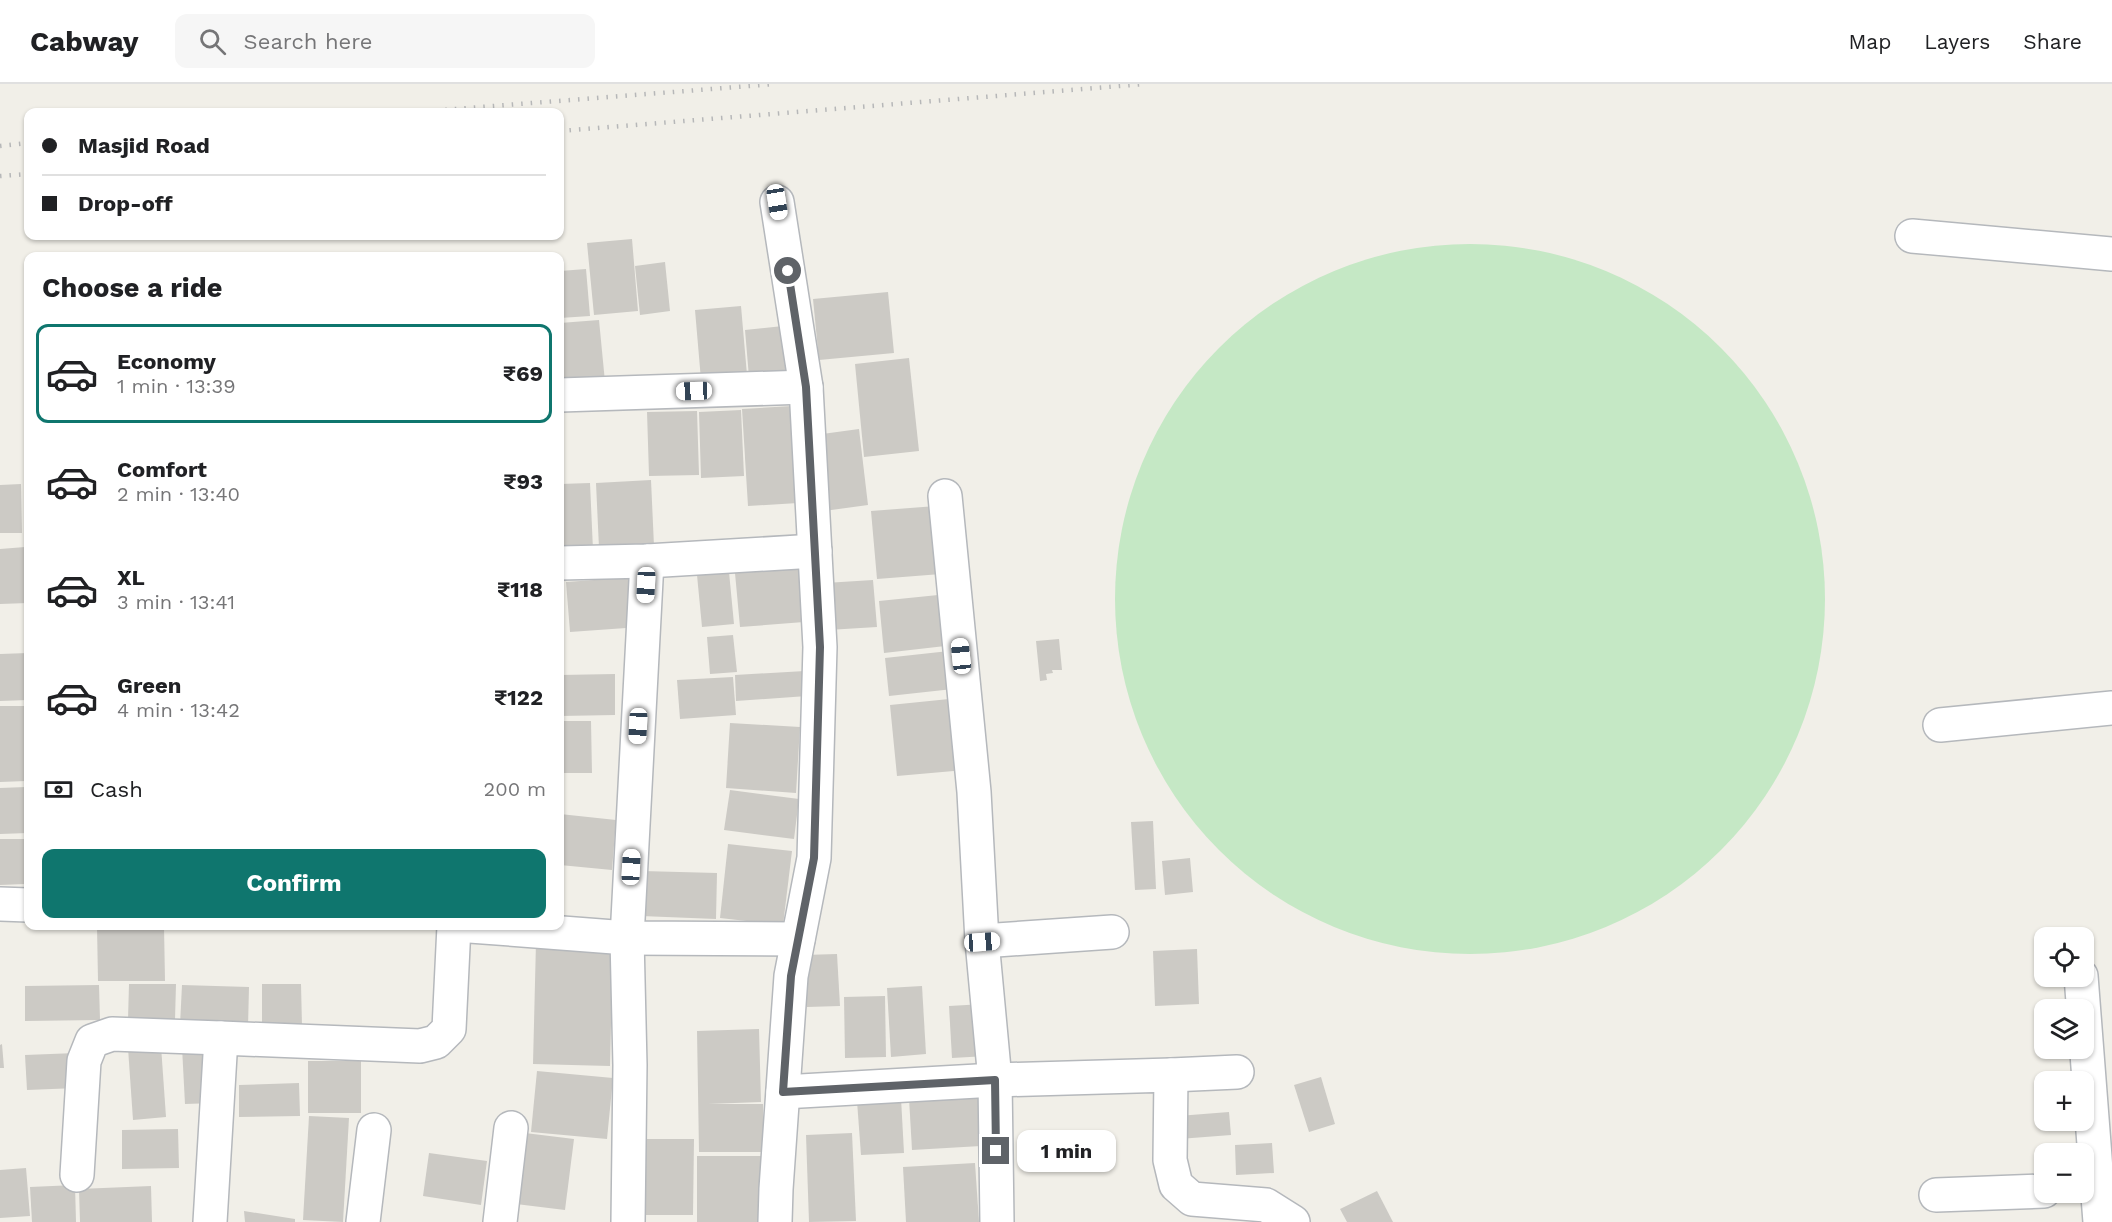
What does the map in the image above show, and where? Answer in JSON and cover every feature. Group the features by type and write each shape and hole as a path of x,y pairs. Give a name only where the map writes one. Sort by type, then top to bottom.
{"street":[{"path":"775,1222 791,976 814,858 820,647 806,387 777,202"},
{"path":"1912,236 2112,254"},
{"path":"564,395 806,387"},
{"path":"945,496 974,792 982,942 995,1080 997,1222"},
{"path":"564,563 647,561 815,551"},
{"path":"628,1222 630,1065 627,938 647,561"},
{"path":"1940,725 2112,708"},
{"path":"0,904 24,905"},
{"path":"78,1175 84,1061 92,1041 112,1034 420,1046 436,1042 449,1029 453,930"},
{"path":"522,930 627,938 798,939"},
{"path":"982,942 1112,932"},
{"path":"2082,987 2100,1222"},
{"path":"210,1222 221,1038"},
{"path":"783,1092 995,1080 1237,1072"},
{"path":"1171,1075 1170,1160 1176,1185 1192,1199 1266,1205 1293,1222"},
{"path":"500,1222 511,1128"},
{"path":"363,1222 374,1130"},
{"path":"1936,1195 2034,1191"}],"green space":[{"path":"1470,244 1505,245 1539,251 1573,259 1606,271 1667,304 1695,324 1721,348 1745,374 1765,402 1798,463 1810,496 1818,530 1824,564 1824,634 1818,668 1810,702 1798,735 1765,796 1745,824 1721,850 1695,874 1667,894 1606,927 1573,939 1539,947 1505,953 1470,954 1435,953 1401,947 1367,939 1334,927 1273,894 1245,874 1219,850 1195,824 1175,796 1142,735 1130,702 1122,668 1116,634 1115,599 1116,564 1122,530 1130,496 1142,463 1175,402 1195,374 1219,348 1245,324 1273,304 1334,271 1367,259 1401,251 1435,245"}],"building":[{"path":"632,239 638,311 594,315 587,243"},
{"path":"665,262 670,311 640,315 635,266"},
{"path":"586,269 590,316 564,318 564,271"},
{"path":"888,292 894,353 819,360 813,299"},
{"path":"741,306 747,375 701,380 695,310"},
{"path":"599,320 605,382 564,386 564,323"},
{"path":"783,326 787,374 749,377 745,330"},
{"path":"909,358 919,451 864,457 855,364"},
{"path":"792,406 798,503 748,506 742,409"},
{"path":"741,410 744,476 701,478 699,412"},
{"path":"697,411 699,475 649,476 647,412"},
{"path":"859,429 868,505 824,511 815,435"},
{"path":"651,480 654,546 599,548 596,483"},
{"path":"590,483 593,550 564,551 564,484"},
{"path":"21,484 22,533 0,533 0,485"},
{"path":"936,506 941,574 877,579 871,511"},
{"path":"24,547 24,603 0,604 0,549"},
{"path":"799,567 804,622 740,627 735,573"},
{"path":"729,572 734,624 702,627 697,575"},
{"path":"636,577 640,627 570,632 566,582"},
{"path":"873,580 877,627 828,630 825,583"},
{"path":"948,594 954,645 884,653 879,601"},
{"path":"733,635 737,672 710,674 707,637"},
{"path":"1059,639 1062,670 1052,670 1053,673 1046,674 1047,680 1040,681 1036,641"},
{"path":"949,651 953,689 889,696 885,658"},
{"path":"24,653 24,700 0,701 0,654"},
{"path":"805,671 807,696 736,701 735,675"},
{"path":"615,674 615,715 564,716 564,675"},
{"path":"733,677 736,715 680,719 677,680"},
{"path":"959,698 965,770 897,776 890,705"},
{"path":"0,706 24,706 24,781 0,782"},
{"path":"564,721 591,721 592,773 564,773"},
{"path":"730,723 800,727 796,793 726,788"},
{"path":"24,787 24,833 0,834 0,788"},
{"path":"730,790 799,799 794,839 724,830"},
{"path":"564,814 616,820 612,870 564,865"},
{"path":"1153,821 1156,889 1135,890 1131,822"},
{"path":"0,839 24,839 24,884 0,885"},
{"path":"728,844 792,851 783,925 720,918"},
{"path":"1190,858 1193,892 1165,895 1162,861"},
{"path":"642,871 717,873 716,919 641,916"},
{"path":"97,930 164,930 165,981 98,981"},
{"path":"536,942 613,944 610,1066 533,1064"},
{"path":"1197,949 1199,1004 1155,1006 1153,951"},
{"path":"837,954 840,1006 807,1007 804,955"},
{"path":"129,984 176,984 175,1020 128,1020"},
{"path":"262,984 301,984 302,1026 262,1027"},
{"path":"99,985 100,1020 25,1021 25,986"},
{"path":"182,985 249,987 248,1027 180,1025"},
{"path":"922,986 926,1054 891,1057 887,988"},
{"path":"885,996 886,1057 845,1058 844,997"},
{"path":"984,1004 987,1056 952,1058 949,1006"},
{"path":"759,1029 761,1102 708,1104 763,1104 763,1152 699,1152 697,1031"},
{"path":"2,1044 4,1068 0,1068 0,1045"},
{"path":"161,1046 166,1117 133,1120 128,1048"},
{"path":"212,1046 215,1103 185,1104 182,1047"},
{"path":"76,1053 77,1088 27,1090 25,1055"},
{"path":"308,1061 361,1061 361,1113 308,1113"},
{"path":"537,1071 613,1078 607,1139 531,1132"},
{"path":"1321,1077 1335,1124 1309,1132 1294,1085"},
{"path":"299,1083 300,1116 239,1117 239,1085"},
{"path":"978,1094 981,1146 912,1150 909,1098"},
{"path":"901,1098 904,1153 861,1155 857,1101"},
{"path":"1229,1112 1231,1135 1179,1139 1178,1116"},
{"path":"309,1116 349,1118 343,1222 303,1220"},
{"path":"178,1129 179,1168 122,1169 122,1130"},
{"path":"525,1133 574,1139 565,1210 516,1204"},
{"path":"852,1133 856,1221 809,1222 806,1135"},
{"path":"638,1139 694,1139 693,1215 638,1215"},
{"path":"1272,1143 1274,1173 1236,1175 1235,1145"},
{"path":"429,1153 487,1161 481,1205 423,1196"},
{"path":"697,1156 761,1156 760,1222 697,1222"},
{"path":"975,1163 979,1222 906,1222 903,1167"},
{"path":"26,1168 30,1216 0,1218 0,1170"},
{"path":"75,1185 76,1222 32,1222 30,1187"},
{"path":"151,1186 152,1222 80,1222 79,1189"},
{"path":"1377,1191 1393,1222 1347,1222 1340,1209"},
{"path":"244,1211 295,1219 295,1222 245,1222"}],"railway":[{"path":"468,108 775,84"},
{"path":"564,131 1145,84"},
{"path":"0,146 24,143"},
{"path":"0,176 24,174"}],"route":[{"path":"788,271 806,387 820,647 814,858 791,976 783,1092 995,1080 996,1151"}]}
